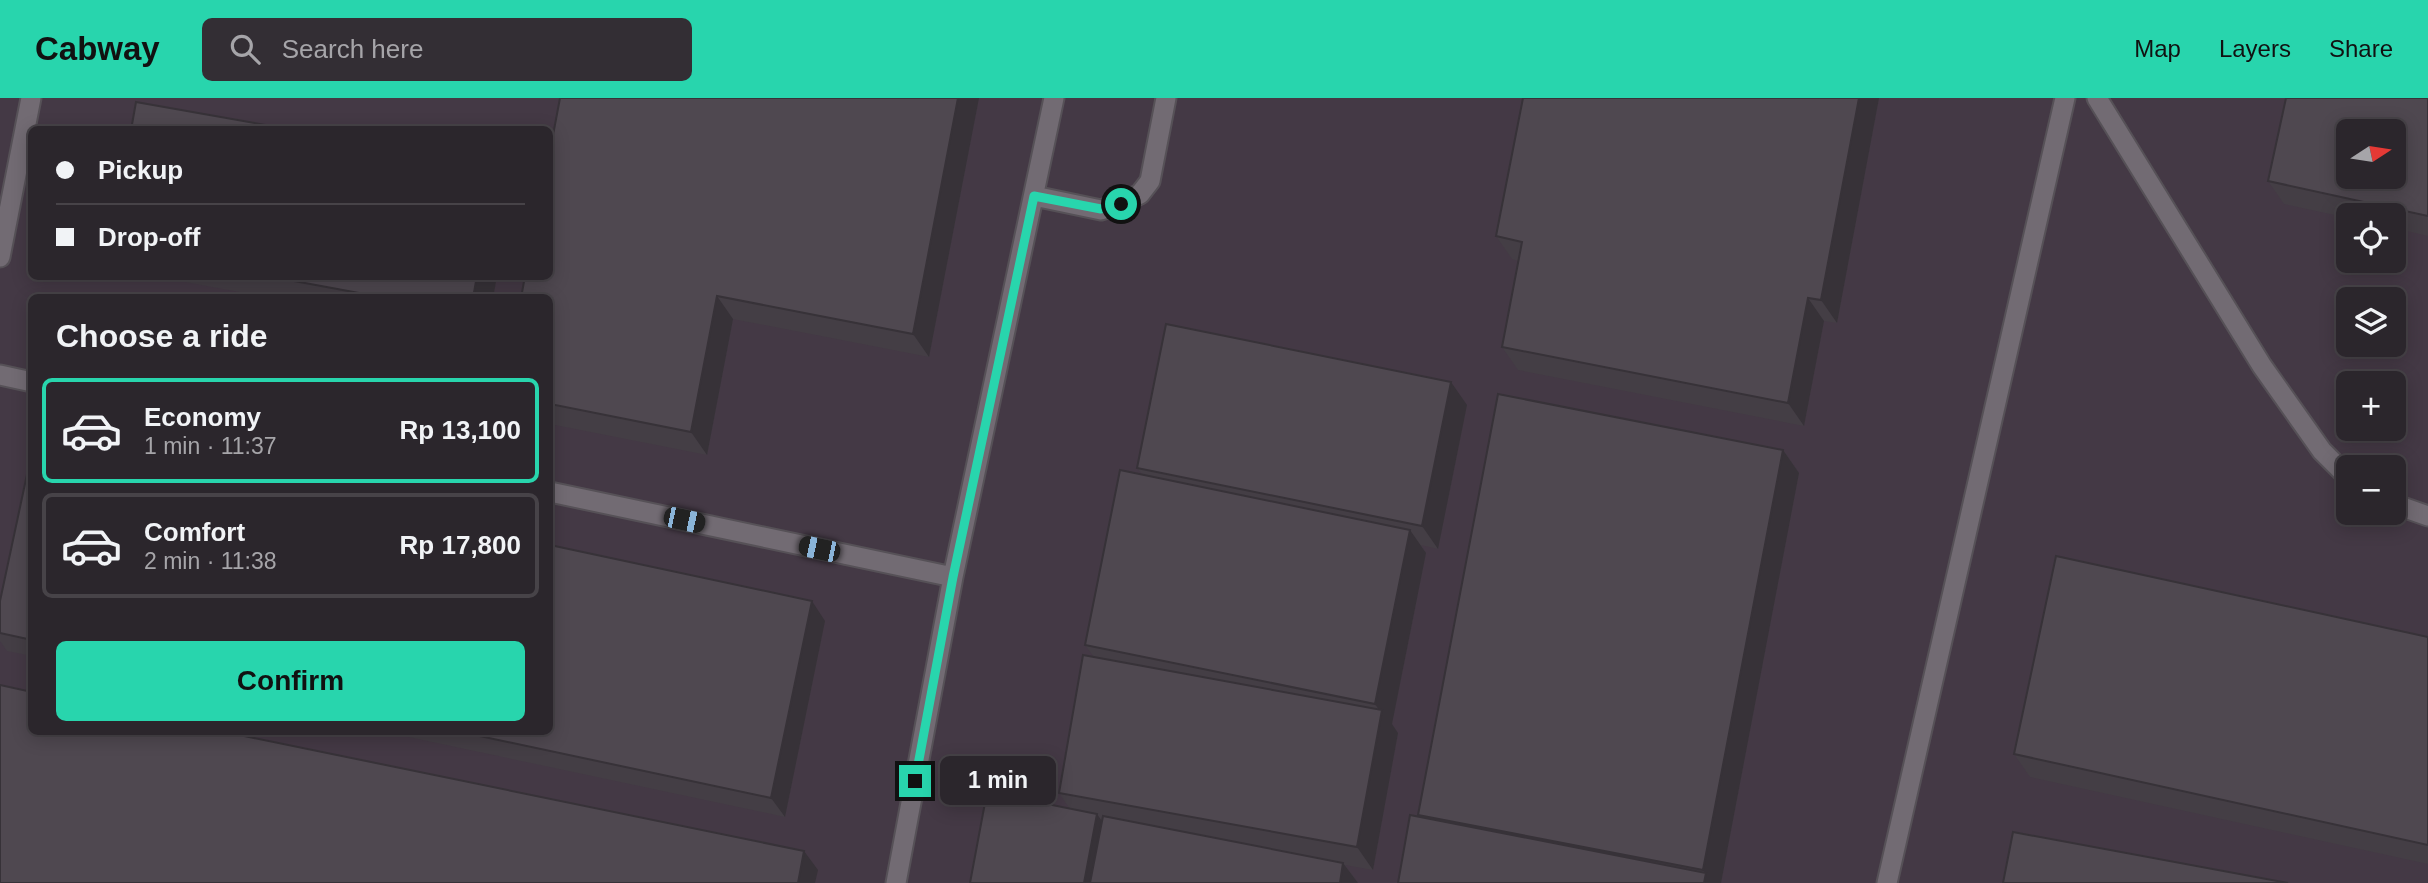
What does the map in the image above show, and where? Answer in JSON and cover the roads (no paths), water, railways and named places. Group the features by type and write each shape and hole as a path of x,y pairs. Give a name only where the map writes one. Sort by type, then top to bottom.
{"lane":[{"path":"0,257 31,98"},
{"path":"896,883 953,577 1054,98"},
{"path":"1034,196 1101,209 1121,204 1140,194 1150,181 1166,98"},
{"path":"1887,883 2065,98"},
{"path":"2097,98 2262,366 2322,451 2336,465"},
{"path":"0,375 28,381"},
{"path":"553,493 953,577"},
{"path":"2406,508 2428,516"}]}
